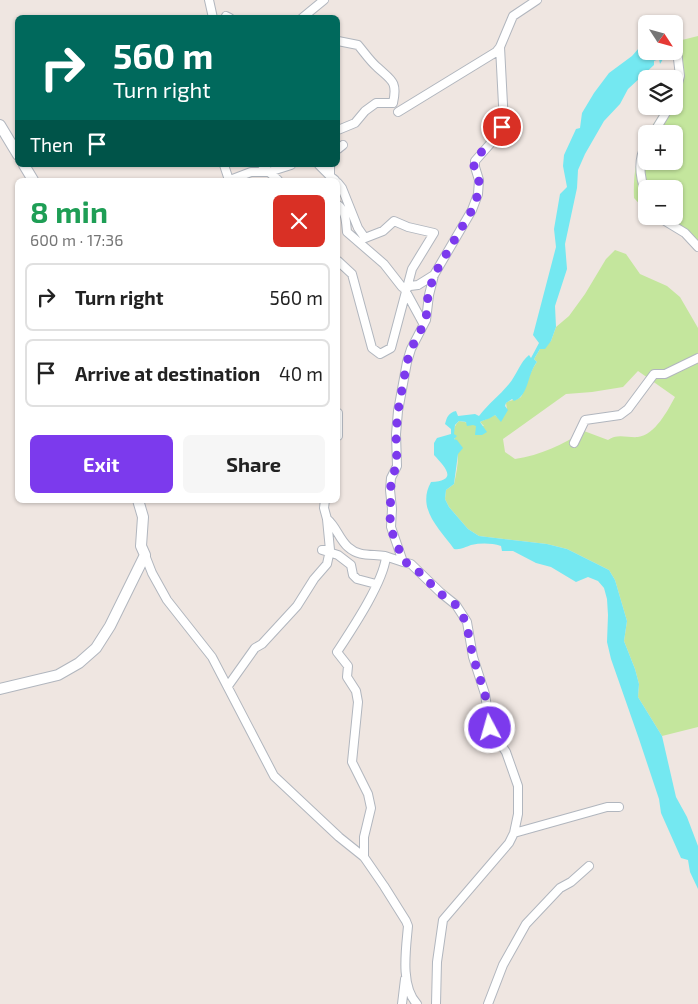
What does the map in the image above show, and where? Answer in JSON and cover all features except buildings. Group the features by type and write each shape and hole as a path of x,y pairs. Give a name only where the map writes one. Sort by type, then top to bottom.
{"main road":[{"path":"0,125 15,150"},
{"path":"0,689 58,675 80,663 96,648 110,626 145,555 141,546 143,517 139,503"}],"street":[{"path":"209,0 212,15"},
{"path":"306,15 324,0"},
{"path":"398,112 496,52 513,16 537,0"},
{"path":"340,41 358,45 376,66 390,77 396,92 393,103 376,103 365,111 355,123 340,129"},
{"path":"404,562 390,527 390,490 391,478 397,466 396,434 398,411 407,362 411,349 426,320 428,295 434,275 472,210 478,194 479,180 474,166 475,160 497,136 504,124 500,46"},
{"path":"264,167 276,178"},
{"path":"235,178 251,172 269,172 284,167"},
{"path":"321,167 332,178"},
{"path":"340,186 358,228 365,238 383,231 394,221 408,227 434,233 412,269 391,348 380,354 372,348 352,274 340,263"},
{"path":"340,206 346,218 347,232 384,264 402,286 423,323"},
{"path":"672,225 685,233 698,247"},
{"path":"402,286 418,284 434,275"},
{"path":"574,443 585,420 620,415 628,409 654,374 665,374 698,358"},
{"path":"228,686 255,648 262,644 297,606 327,564 330,550 325,503"},
{"path":"327,519 332,523 337,535 348,548 359,555 386,556 411,564 441,594 456,605 466,622 473,657 485,694 490,728 506,752 518,786 518,807 514,833 509,843 443,920 437,962 436,1004"},
{"path":"330,550 322,550 338,555 351,565 352,575 357,580 376,584"},
{"path":"145,555 152,573 167,600 212,657 274,776 364,858 406,921 408,926 402,1004"},
{"path":"364,858 364,837 372,808 368,794 352,762 358,702 356,691 347,676 348,666 338,652 356,624 376,584 386,556"},
{"path":"514,833 607,807 619,807"},
{"path":"488,1004 503,965 526,924 560,888 571,882 588,866"},
{"path":"405,969 412,999 417,1004"}],"green space":[{"path":"698,36 698,250 669,225 683,225 683,180 638,180 638,202 634,198 638,159 638,170 683,170 683,125 653,125 659,115 683,115 683,70 678,70 676,60 683,60 683,40"},
{"path":"615,250 626,254 640,274 667,286 680,297 698,328 698,727 662,736 638,697 639,684 624,641 627,621 615,580 609,570 567,549 547,544 479,536 468,529 449,507 445,499 446,490 454,484 457,470 458,451 454,438 456,425 459,421 484,426 480,422 495,415 497,417 507,409 506,403 521,397 537,362 534,359 540,349 551,341 556,327 569,316 606,259","holes":["638,371 675,397 655,427 650,432 638,437 623,436 608,440 584,431 559,445 534,455 515,459 505,452 503,439 566,394 623,387"]}],"water":[{"path":"638,49 638,60 656,60 649,70 638,70 638,80 628,89 620,104 604,121 578,170 577,188 565,244 567,269 555,306 556,327 551,341 545,349 540,349 534,359 537,362 523,394 514,401 512,399 506,403 505,406 508,410 501,422 495,415 480,422 487,432 482,435 475,435 476,426 467,426 466,422 459,421 455,425 454,434 457,436 454,439 463,448 458,454 454,484 446,490 445,499 449,507 468,529 479,536 547,544 567,549 609,570 615,580 627,621 624,641 639,684 638,697 662,736 676,797 687,817 698,846 698,889 690,872 688,860 681,858 661,813 659,799 611,659 607,642 608,615 604,588 598,581 588,577 576,582 551,567 536,563 513,551 502,551 501,546 478,544 454,549 432,518 426,501 431,482 440,481 447,476 442,464 434,455 434,443 437,438 451,434 451,429 445,424 448,416 456,411 458,416 475,414 479,416 509,384 526,358 529,355 531,358 539,343 533,335 556,247 554,229 560,194 567,187 563,166 564,155 576,129 580,128 582,113 594,93 609,73"}],"route":[{"path":"490,728 483,685 476,670 466,622 456,605 441,594 411,564 404,562 390,527 392,509 390,490 391,478 397,466 396,434 398,411 411,349 426,320 428,295 434,275 472,210 478,194 479,180 474,166 475,160 497,136 502,127"}]}
